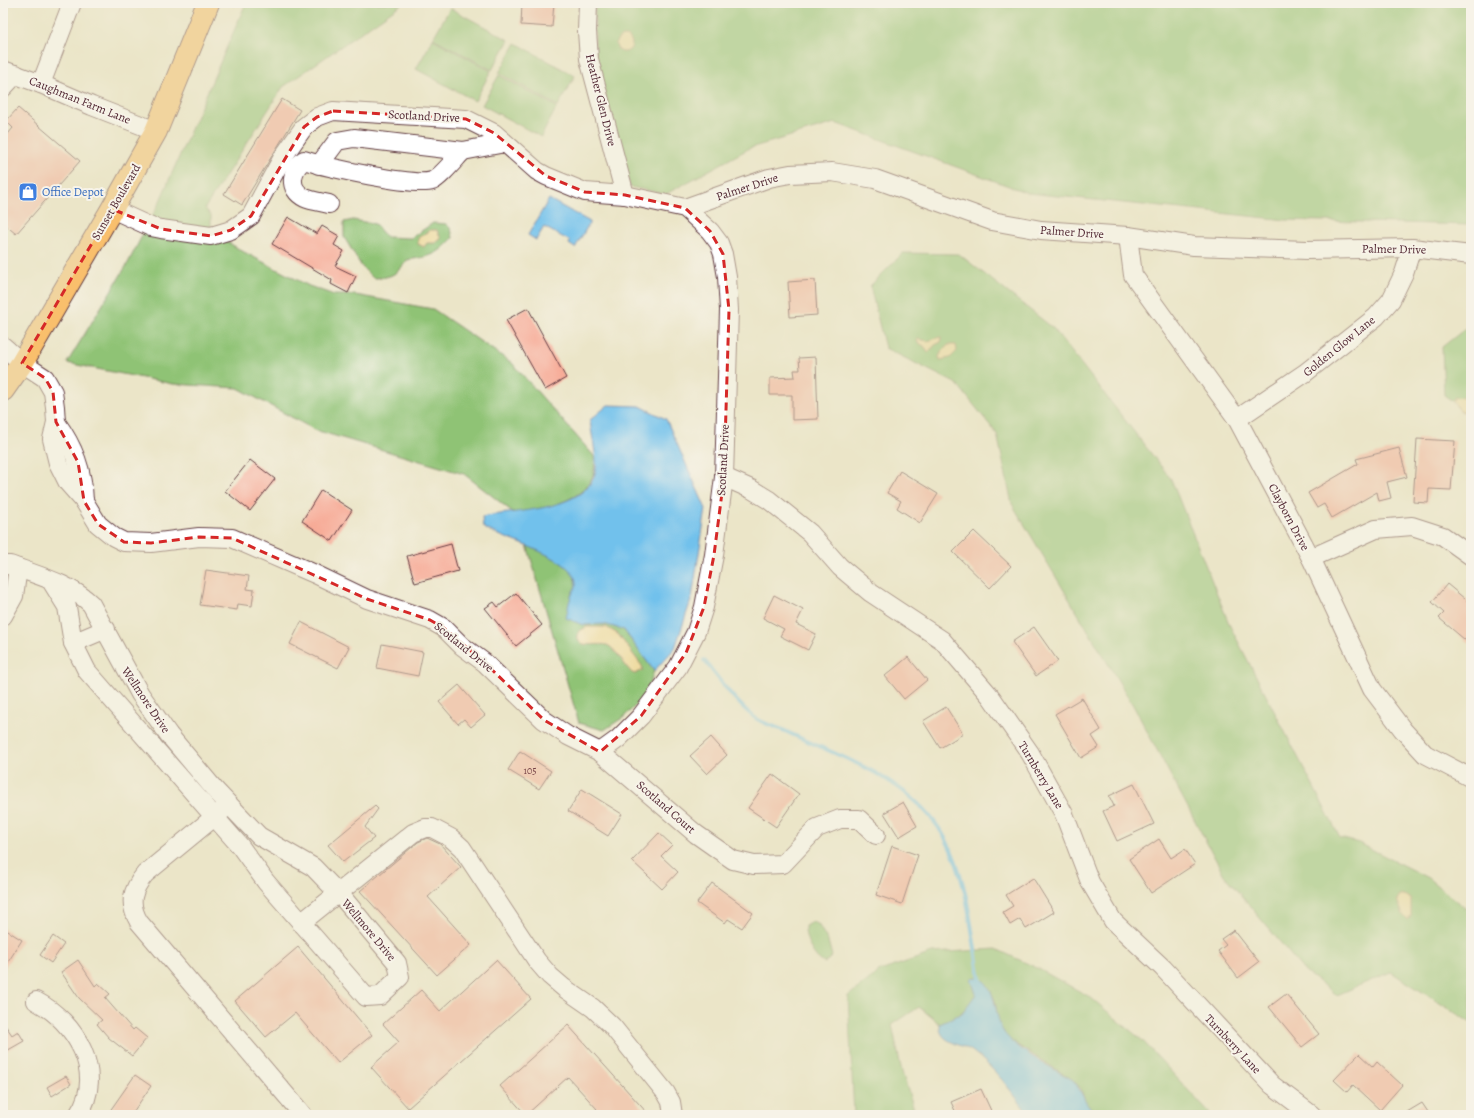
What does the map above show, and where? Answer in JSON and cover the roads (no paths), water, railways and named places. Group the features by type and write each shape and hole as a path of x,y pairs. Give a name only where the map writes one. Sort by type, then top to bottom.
{"main road":[{"name":"Sunset Boulevard","path":"3,390 22,363 156,131 208,3"}],"street":[{"path":"41,84 72,3"},
{"name":"Heather Glen Drive","path":"588,3 586,31 589,59 625,196"},
{"path":"3,88 10,72"},
{"name":"Caughman Farm Lane","path":"10,72 156,131"},
{"name":"Scotland Drive","path":"3,346 22,363 45,378 52,392 56,422 52,439 58,463 68,483 84,501 98,524 114,537 124,542 151,544 199,537 232,538 315,574 367,599 430,620 444,628 462,646 485,663 544,720 568,736 600,752 618,739 641,716 678,667 686,653 704,607 714,555 724,478 729,310 727,277 723,254 719,243 710,231 685,208 625,196 585,192 546,176 537,171 494,133 466,119 333,111 317,117 304,127 284,157 251,216 231,230 211,236 161,229 151,227 112,209"},
{"path":"319,165 337,141 354,138 463,151 505,143"},
{"path":"329,204 303,197 294,189 292,181 293,173 304,160 319,165 418,182 433,181 463,151"},
{"name":"Palmer Drive","path":"685,208 769,178 817,172 845,173 874,179 992,221 1041,230 1128,236 1194,246 1307,250 1412,248 1471,255"},
{"name":"Clayborn Drive","path":"1128,236 1133,275 1238,419 1311,558 1372,689 1403,730 1426,754 1471,778"},
{"name":"Golden Glow Lane","path":"1238,419 1305,373 1376,317 1391,300 1404,273 1412,248"},
{"name":"Turnberry Lane","path":"724,478 751,489 769,500 810,533 840,566 871,593 942,640 992,697 1030,753 1064,814 1090,882 1113,921 1163,968 1272,1085 1312,1115"},
{"path":"1311,558 1376,529 1412,526 1443,536 1471,556"},
{"path":"3,616 14,596 11,567"},
{"name":"Wellmore Drive","path":"11,567 51,580 81,594 91,604 106,629 122,664 140,694 169,735 229,805 259,836 313,867 339,894 398,963 400,977 380,996 366,997 266,882 240,846 87,670 73,643 66,607 51,580"},
{"path":"73,643 106,629"},
{"name":"Scotland Court","path":"600,752 696,834 733,860 754,865 783,864 817,828 840,819 859,819 876,834"},
{"path":"229,805 145,874 136,884 132,893 132,903 139,922 303,1115"},
{"path":"301,923 413,833 425,828 432,828 446,834 462,848 537,960 550,976 564,988 593,1008 612,1026 666,1093 671,1102 673,1115"},
{"path":"36,1001 48,1007 66,1023 80,1044 88,1063 90,1075 89,1091 83,1107 78,1115"}],"water":[{"path":"549,199 590,222 575,248 569,244 570,241 544,227 536,240 528,235"},
{"path":"608,405 640,406 666,419 706,509 692,597 675,648 654,671 624,630 604,624 583,625 566,618 570,599 576,586 574,576 566,566 538,550 483,527 482,517 548,506 566,501 580,493 591,482 596,468 596,458 590,420"},
{"path":"973,977 981,979 987,984 994,999 1000,1025 1008,1038 1035,1058 1073,1080 1087,1104 1099,1115 1029,1115 1003,1081 988,1065 972,1051 951,1042 942,1035 940,1024 962,1013 976,994 971,979"}],"waterway":[{"path":"704,660 734,697 754,717 766,724 836,754 882,777 903,791 923,808 939,828 958,867 966,898 980,979"}],"place":[{"name":"Office Depot","path":"28,192"}]}
